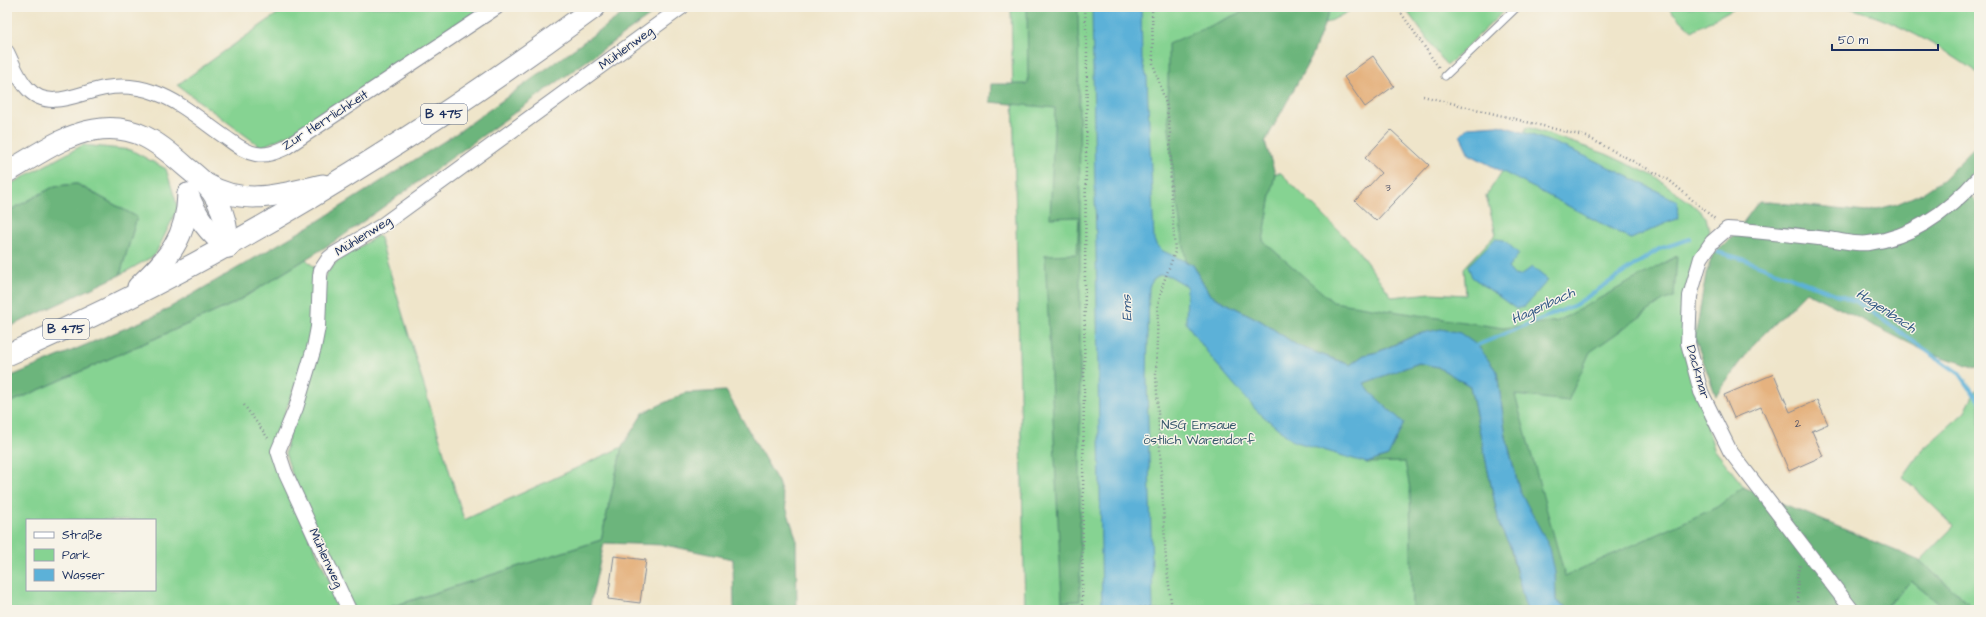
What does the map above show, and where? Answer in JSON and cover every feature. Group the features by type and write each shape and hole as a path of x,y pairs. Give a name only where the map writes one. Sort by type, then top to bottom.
{"main road":[{"name":"B 475","path":"7,355 121,303 228,247 339,182 444,114 595,7"},
{"path":"7,172 81,133 101,129 121,129 155,141 174,156 183,175 196,188 252,198 272,196 339,182"},
{"path":"196,188 192,205 204,225 228,247"},
{"path":"121,303 165,261 173,250 184,228 196,188"}],"street":[{"name":"Zur Herrlichkeit","path":"7,52 23,84 39,98 46,100 60,100 112,87 144,89 176,103 242,149 264,155 285,148 497,7"},
{"name":"Mühlenweg","path":"349,610 285,472 278,451 296,408 308,368 318,327 320,276 329,258 381,226 682,7"},
{"path":"1727,229 1763,231 1868,244 1907,234 1935,218 1966,193 1979,177"},
{"name":"Dackmar","path":"1727,229 1712,242 1702,258 1690,296 1688,343 1701,392 1730,451 1852,610"}],"lane":[{"path":"1445,76 1517,7"}],"path":[{"path":"1082,609 1086,48 1085,7"},
{"path":"1004,610 1171,608 1166,561 1156,374 1158,305 1163,284 1175,252 1171,193 1170,132 1167,107 1153,63 1152,7"},
{"path":"1397,7 1445,76"},
{"path":"1423,96 1587,137 1669,180 1727,229"},
{"path":"244,404 278,451"},
{"path":"1799,610 1797,576 1803,548"}],"green space":[{"path":"287,7 484,7 308,126 261,147 177,85"},
{"path":"632,7 659,7 659,9 340,238 233,304 7,404 7,378 157,315 320,220 457,133"},
{"name":"NSG Emsaue östlich Warendorf","path":"1011,7 1357,7 1191,95 1263,238 1275,173 1281,173 1356,248 1392,297 1431,293 1466,295 1464,268 1496,234 1486,196 1527,127 1606,154 1654,176 1692,204 1706,217 1709,231 1690,274 1699,397 1714,449 1757,503 1788,610 1025,610"},
{"path":"1027,7 1078,7 1080,199 1080,601 1062,602 1045,255 1077,254 1079,217 1050,218 1055,108 990,102 991,84 1028,84"},
{"path":"1253,7 1331,7 1312,56 1265,142 1275,173 1263,241 1333,302 1503,328 1558,321 1677,256 1674,297 1663,301 1590,352 1568,401 1515,395 1565,576 1717,507 1743,487 1920,561 1976,610 1947,610 1911,581 1882,610 1571,610 1556,601 1555,573 1519,489 1506,437 1497,372 1478,346 1418,334 1377,352 1364,355 1350,365 1298,346 1261,321 1210,295 1193,265 1186,261 1174,183 1168,117 1168,44"},
{"path":"1404,7 1508,7 1447,66"},
{"path":"1667,7 1736,7 1692,31"},
{"path":"1846,7 1979,7 1979,74 1948,53 1915,34 1881,19"},
{"path":"1979,143 1979,167 1963,187 1979,204 1979,369 1925,351 1806,292 1751,348 1716,396 1695,338 1706,274 1713,254 1733,236 1759,201 1866,212 1897,204 1924,192 1942,180"},
{"path":"83,145 131,150 166,169 178,208 155,255 120,275 137,217 77,184 55,186 7,212 7,186"},
{"path":"77,184 137,217 120,275 7,328 7,212 55,186"},
{"path":"379,235 464,520 622,447 601,540 381,610 354,610 294,480 285,453 326,274 337,261"},
{"path":"306,259 315,268 314,325 307,354 271,450 284,482 341,605 341,610 7,610 7,404 233,304"},
{"path":"1419,363 1438,367 1470,386 1500,527 1510,546 1513,562 1528,610 1412,610 1410,489 1405,462 1367,463 1388,456 1370,392 1364,383"},
{"path":"1979,384 1979,610 1976,610 1920,561 1954,526 1903,477 1922,450 1965,412"},
{"path":"726,391 778,482 796,538 797,610 734,610 733,559 665,545 604,543 589,610 381,610 601,540 622,447 643,413 685,393"},
{"path":"1911,581 1947,610 1883,610"}],"water":[{"name":"Ems","path":"1092,7 1141,7 1142,60 1147,78 1154,240 1157,246 1163,251 1193,265 1210,295 1261,321 1298,346 1350,365 1364,355 1378,352 1418,334 1441,329 1460,333 1478,346 1497,372 1506,437 1519,489 1550,548 1555,573 1556,601 1571,610 1528,610 1525,605 1510,546 1500,527 1470,386 1438,367 1419,363 1364,383 1370,392 1404,423 1388,456 1367,463 1293,441 1256,410 1213,360 1186,323 1187,286 1170,276 1160,275 1153,280 1149,287 1147,382 1153,610 1102,610"},
{"path":"1498,125 1567,148 1677,201 1678,218 1631,239 1469,154 1460,135 1468,127"},
{"path":"1495,239 1504,240 1519,254 1508,268 1514,275 1520,276 1532,267 1548,280 1524,307 1516,309 1472,277 1468,266"}],"building":[{"path":"1373,56 1394,86 1365,107 1344,77"},
{"path":"1391,130 1429,165 1376,221 1355,201 1381,173 1365,158"},
{"path":"1774,374 1790,412 1817,400 1828,424 1812,431 1823,456 1789,471 1761,407 1734,418 1724,395"},
{"path":"614,556 646,560 640,603 608,599"}],"waterway":[{"name":"Hagenbach","path":"1473,347 1575,305 1659,249 1690,239"},
{"name":"Hagenbach","path":"1717,252 1742,259 1857,302 1960,374 1979,401"}]}
